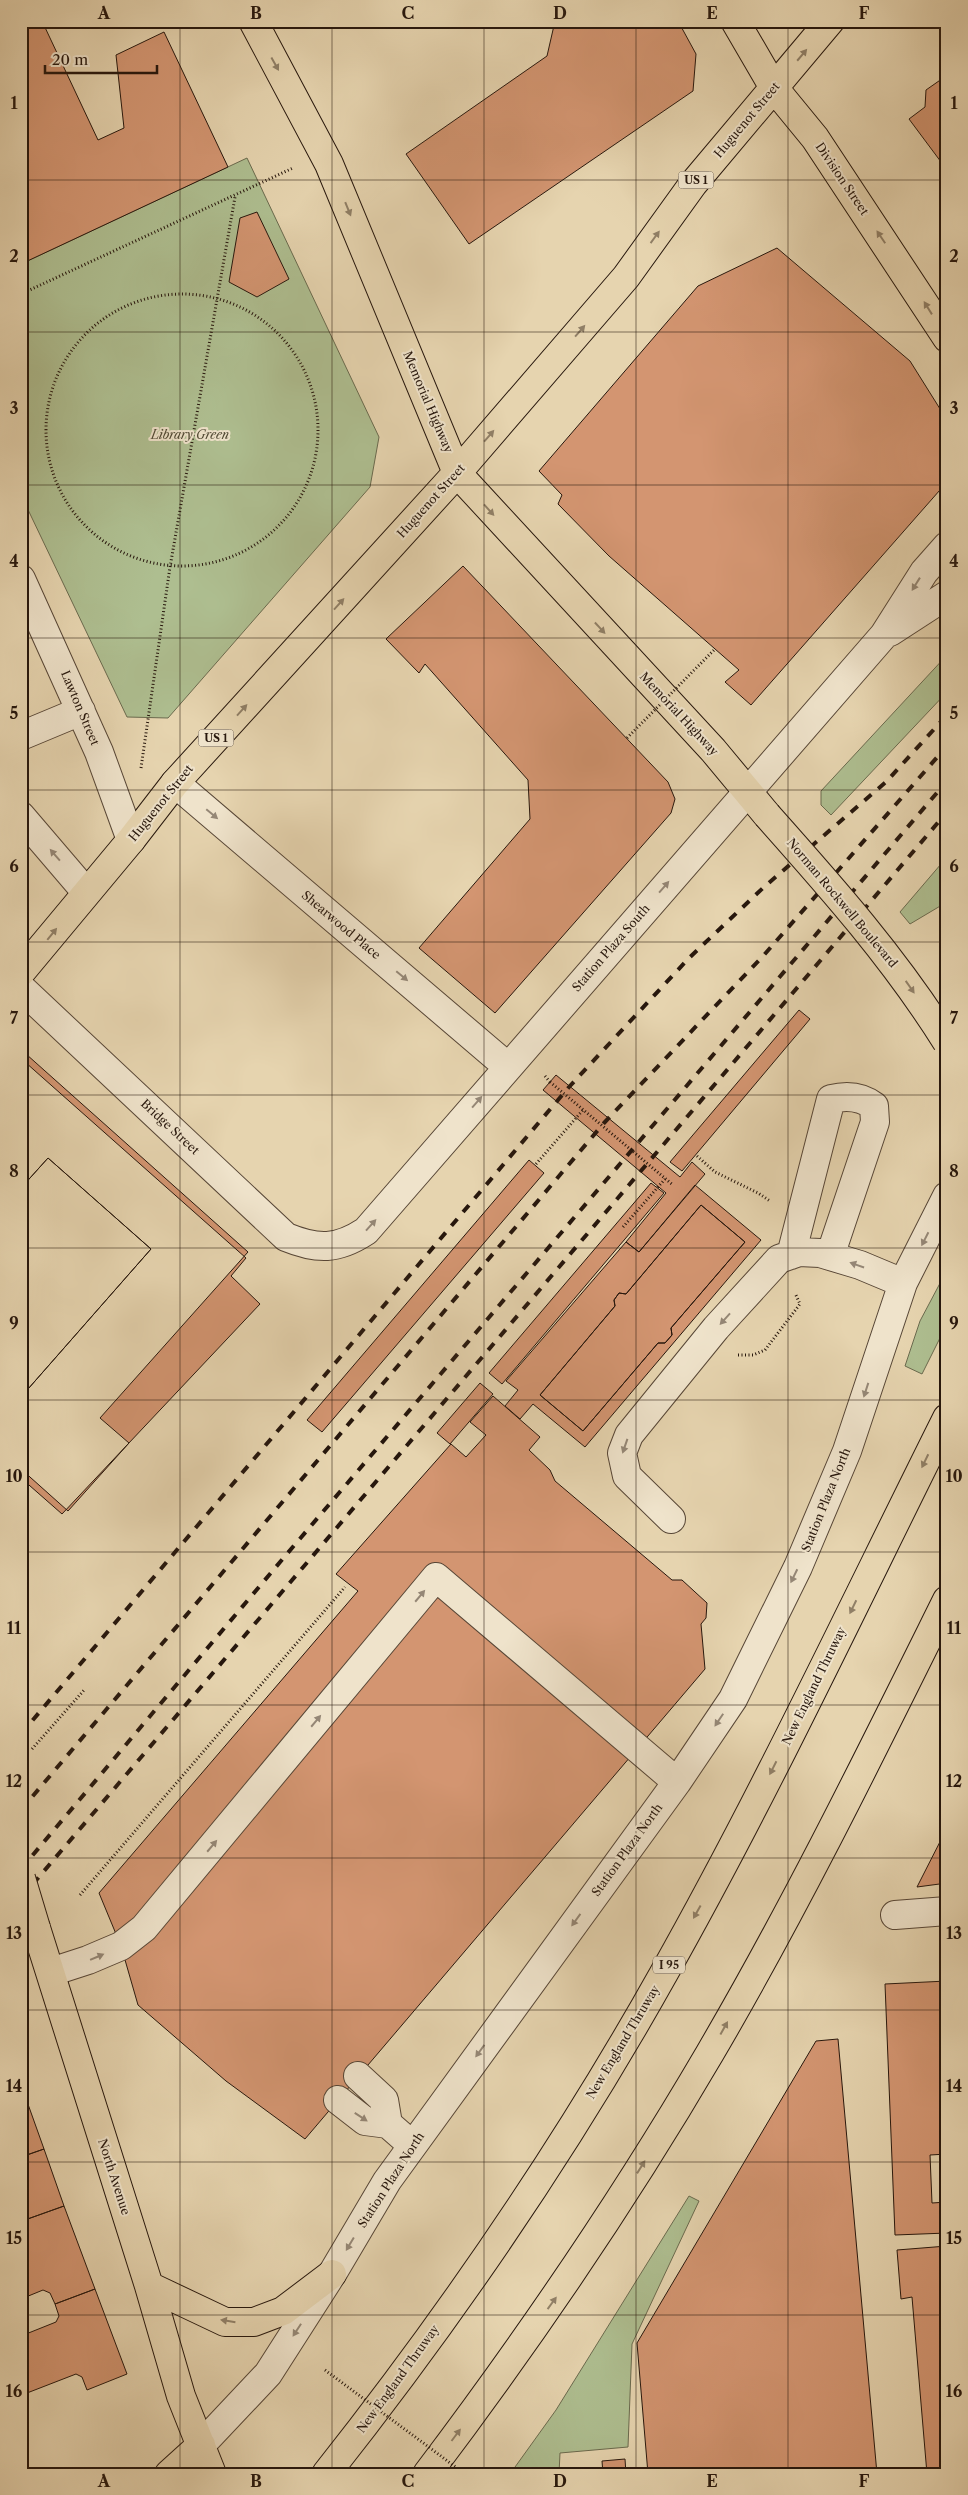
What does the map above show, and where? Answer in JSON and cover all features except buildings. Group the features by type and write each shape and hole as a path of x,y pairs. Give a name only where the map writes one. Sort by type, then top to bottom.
{"main road":[{"name":"Memorial Highway","path":"253,21 324,153 457,473 713,750 767,815"},
{"name":"Division Street","path":"735,21 774,88 815,138 947,338"},
{"name":"Huguenot Street","path":"21,972 131,840 174,783 457,473 626,277 693,184 830,21"},
{"name":"Norman Rockwell Boulevard","path":"767,815 871,933 911,987 947,1042"},
{"name":"New England Thruway","path":"326,2474 441,2321 519,2209 598,2085 664,1974 728,1855 947,1418"},
{"path":"427,2474 566,2284 710,2054 777,1934 832,1829 947,1600"},
{"name":"North Avenue","path":"21,1878 149,2286 181,2396 212,2474"},
{"path":"149,2286 225,2322 254,2322 283,2311 332,2274"},
{"path":"169,2474 201,2445"}],"street":[{"name":"Station Plaza South","path":"329,1247 350,1241 366,1231 884,635 924,572 947,546"},
{"name":"Lawton Street","path":"21,579 81,710 131,840"},
{"name":"Station Plaza South","path":"884,635 947,595"},
{"path":"21,736 81,710"},
{"name":"Shearwood Place","path":"174,783 508,1066"},
{"path":"21,816 86,892"},
{"name":"Bridge Street","path":"21,988 286,1237 306,1245 329,1247"},
{"path":"791,1255 831,1099 849,1096 867,1101 874,1106 875,1122 830,1256"},
{"name":"Station Plaza North","path":"201,2445 268,2374 332,2274 387,2181 677,1782 733,1699 798,1567 847,1451 902,1283 947,1196"},
{"path":"671,1519 627,1476 622,1453 629,1434 716,1328 779,1259 799,1252 830,1256 860,1265 902,1283"},
{"path":"51,1972 88,1960 121,1946 144,1928 436,1577 677,1782"},
{"path":"895,1915 947,1911"},
{"path":"358,2076 384,2100 388,2124"},
{"path":"338,2100 366,2121 388,2124 412,2145"}],"path":[{"path":"21,294 235,197 324,153"},
{"path":"140,777 170,567 235,197"},
{"path":"156,294 204,294 249,310 286,340 310,381 320,428 312,474 289,516 253,548 213,564 170,567 128,556 91,533 69,507 64,500 47,460 44,417 55,376 78,339 111,311 156,294"},
{"path":"627,738 715,649"},
{"path":"550,1082 673,1185"},
{"path":"536,1164 583,1110"},
{"path":"623,1227 665,1179"},
{"path":"80,1895 345,1587"},
{"path":"32,1748 85,1689"},
{"path":"325,2370 465,2474"}],"green space":[{"name":"Library Green","path":"247,158 379,437 370,487 168,718 127,717 21,495 21,264"},
{"path":"947,655 947,692 831,815 821,805 821,791"},
{"path":"947,857 947,902 910,924 900,912"},
{"path":"947,1270 947,1324 922,1374 905,1366 920,1321"},
{"path":"689,2196 699,2201 632,2344 628,2447 560,2453 559,2474 510,2474 556,2410"}],"railway":[{"path":"21,1734 569,1087 689,958 764,887 886,782 947,715"},
{"path":"21,1810 604,1123 764,955 947,746"},
{"path":"21,1869 286,1555 947,781"},
{"path":"21,1898 947,812"}]}
